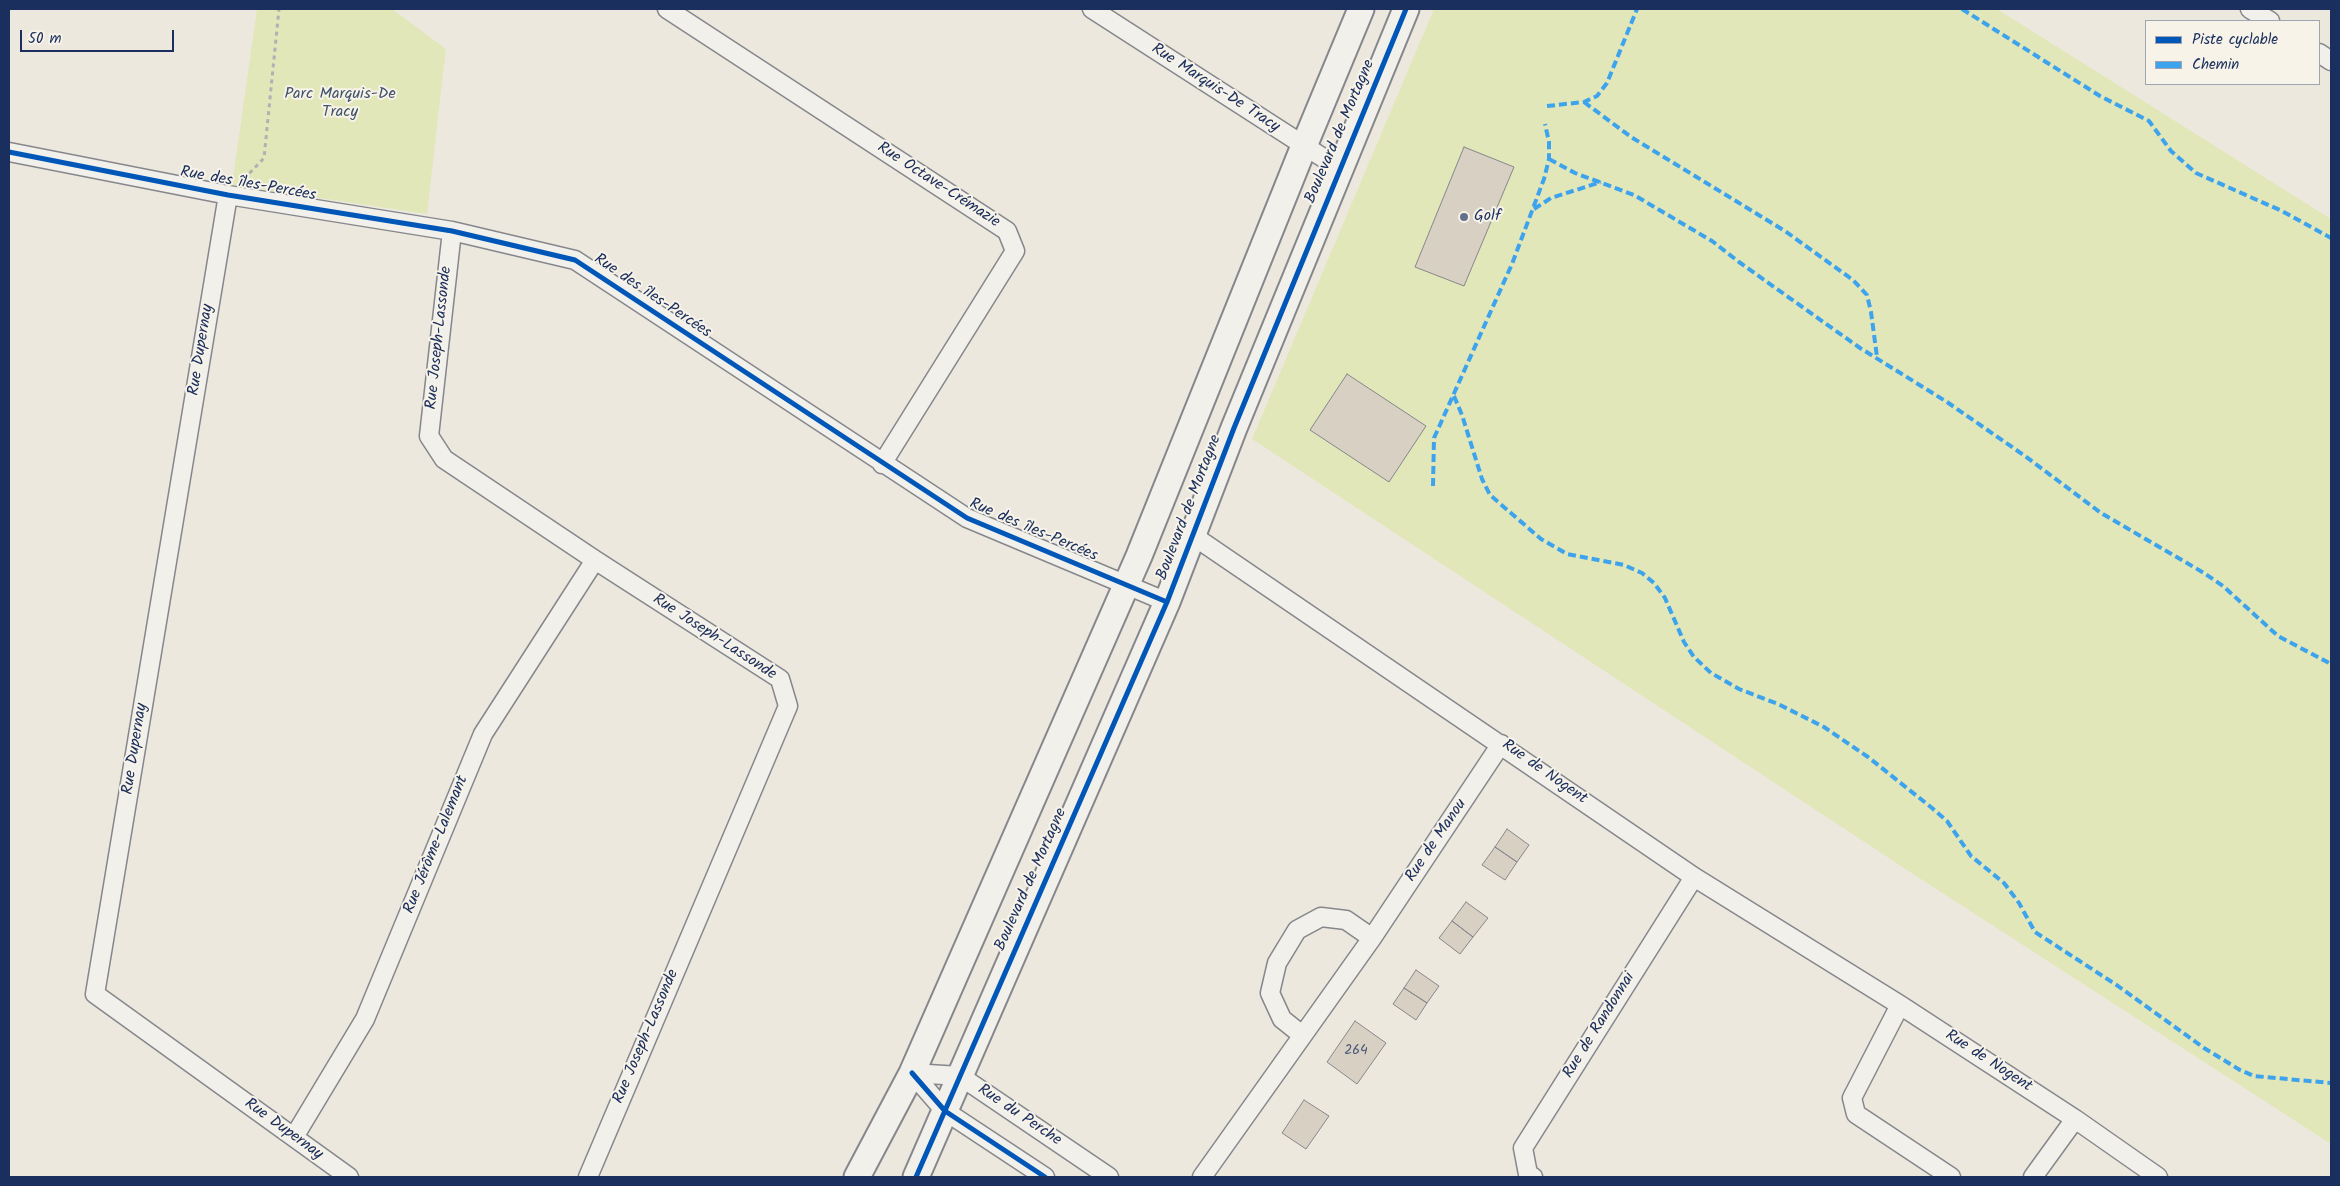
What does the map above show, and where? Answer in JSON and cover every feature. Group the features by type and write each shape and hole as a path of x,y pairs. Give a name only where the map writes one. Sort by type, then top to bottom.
{"main road":[{"name":"Boulevard de Mortagne","path":"856,1177 912,1073 1127,584 1361,9"},
{"name":"Boulevard de Mortagne","path":"916,1177 1167,602 1339,168 1406,9"}],"street":[{"name":"Rue Octave-Crémazie","path":"667,9 1007,231 1015,251 882,464"},
{"name":"Rue Marquis-De Tracy","path":"1092,9 1339,168"},
{"path":"2250,9 2268,20"},
{"path":"2320,54 2331,61"},
{"name":"Rue des îles-Percées","path":"9,152 228,196 452,232 575,260 882,464 967,518 1167,602"},
{"name":"Rue Dupernay","path":"228,196 95,994 349,1177"},
{"name":"Rue Joseph-Lassonde","path":"452,232 429,436 444,459 595,560 780,679 788,706 588,1177"},
{"name":"Rue de Nogent","path":"1192,535 1502,744 1694,877 1900,1005 2158,1177"},
{"name":"Rue Jérôme-Lalemant","path":"294,1137 365,1019 483,734 595,560"},
{"name":"Rue de Manou","path":"1202,1177 1372,938 1502,744"},
{"name":"Rue de Randonnai","path":"1533,1177 1528,1174 1523,1148 1694,877"},
{"path":"1302,1036 1282,1019 1270,993 1277,963 1297,930 1321,917 1346,920 1372,938"},
{"path":"1900,1005 1852,1098 1856,1114 1951,1177"},
{"path":"912,1073 945,1111 1046,1177"},
{"name":"Rue du Perche","path":"912,1073 960,1076 1109,1177"},
{"path":"2032,1177 2075,1120"}],"path":[{"path":"228,196 264,158 279,9"}],"green space":[{"name":"Parc Marquis-De Tracy","path":"257,9 392,9 446,49 427,214 232,185"},
{"path":"1434,9 1997,9 2331,219 2331,1144 1913,874 1252,439"}],"building":[{"name":"Golf","path":"1464,147 1514,167 1464,286 1415,267"},
{"path":"1347,374 1426,426 1389,482 1310,430"},
{"path":"1507,829 1529,845 1517,862 1495,847"},
{"path":"1495,847 1517,862 1505,880 1482,865"},
{"path":"1466,902 1488,918 1473,937 1452,921"},
{"path":"1452,921 1473,937 1460,954 1439,938"},
{"path":"1416,970 1439,986 1427,1003 1404,988"},
{"path":"1404,988 1427,1003 1416,1020 1393,1004"},
{"path":"1355,1021 1386,1043 1357,1084 1327,1062"},
{"path":"1304,1100 1329,1116 1306,1149 1282,1133"}],"marked path":[{"path":"1547,106 1584,102 1597,96 1607,83 1637,9"},
{"path":"1962,9 2100,96 2149,121 2171,151 2196,173 2282,211 2331,238"},
{"path":"1584,102 1631,137 1785,231 1853,280 1867,295 1877,357"},
{"path":"1433,486 1434,438 1512,264 1544,179 1549,159 1549,142 1545,124"},
{"path":"1549,159 1575,173 1634,195 1712,241 1860,348 1947,402 2025,456 2101,513 2223,586 2278,636 2331,664"},
{"path":"1534,209 1551,198 1601,182"},
{"path":"1454,396 1462,415 1482,479 1490,495 1541,539 1567,554 1624,565 1642,573 1654,583 1665,598 1684,642 1694,657 1711,673 1739,689 1778,704 1824,727 1868,757 1932,808 1947,821 1971,856 2004,883 2019,903 2035,932 2118,986 2204,1048 2240,1070 2254,1076 2331,1083"}],"cycle path":[{"path":"916,1177 1167,602 1234,428 1406,9"},
{"path":"9,152 228,195 452,231 575,260 967,518 1167,602"},
{"path":"912,1073 945,1111 1045,1177"}],"place":[{"name":"Golf","path":"1464,217"}]}
